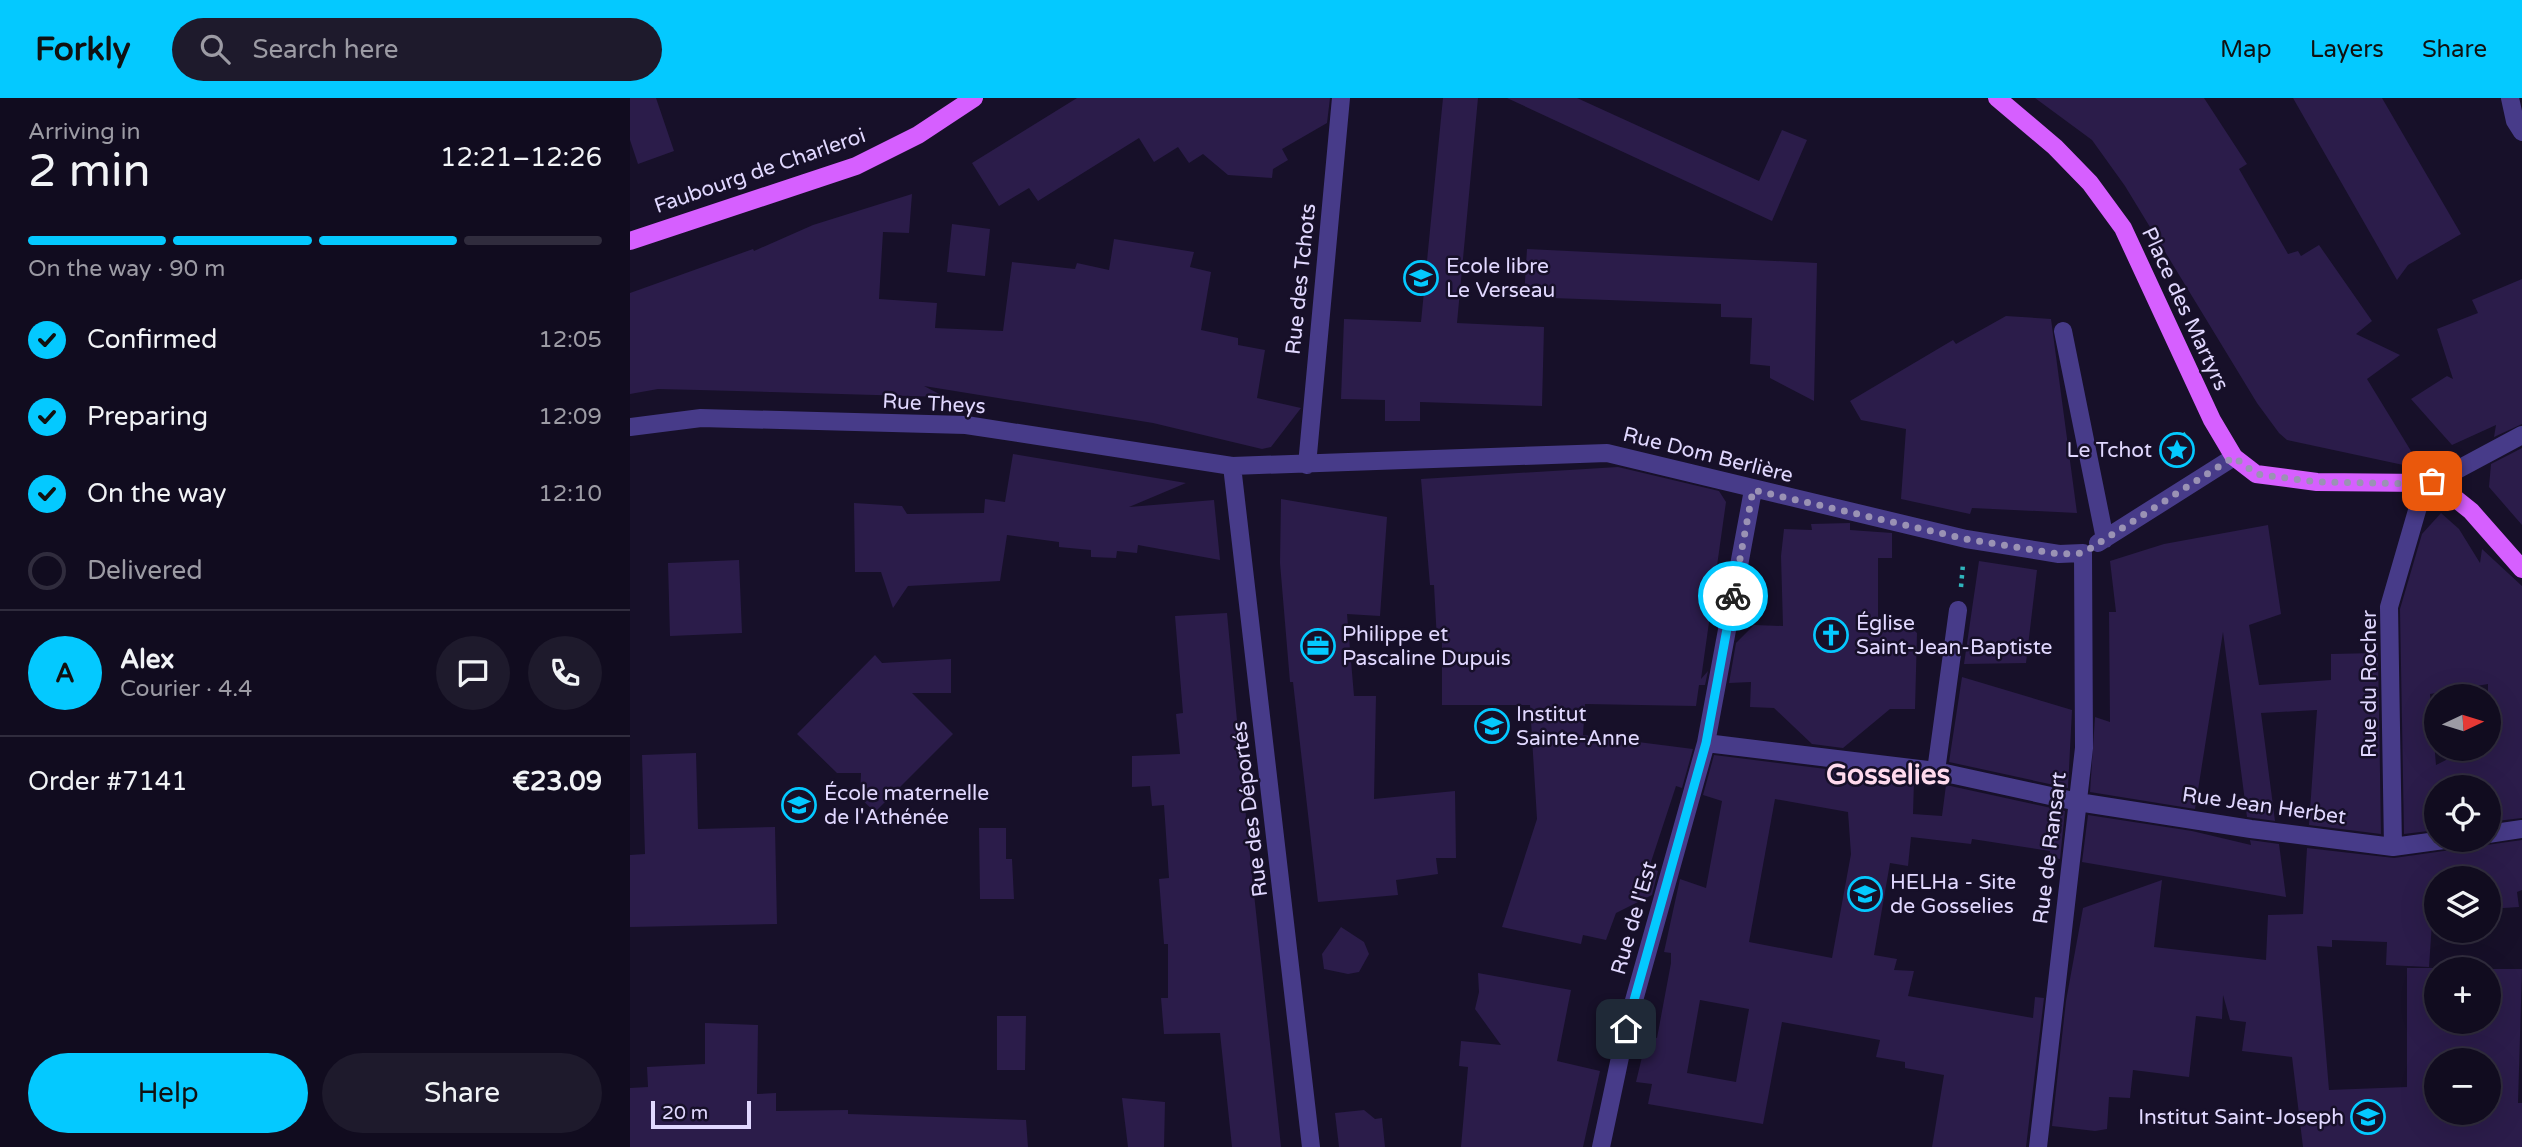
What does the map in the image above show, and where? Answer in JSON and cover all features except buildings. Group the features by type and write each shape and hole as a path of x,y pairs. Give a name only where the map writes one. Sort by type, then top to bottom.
{"main road":[{"name":"Faubourg de Charleroi","path":"630,240 856,166 918,135 974,98"},
{"name":"Place des Martyrs","path":"1997,98 2055,147 2090,183 2123,228 2200,397 2234,457 2256,474 2317,482 2425,484"},
{"path":"2425,484 2451,495 2470,511 2522,569"}],"street":[{"name":"Rue des Tchots","path":"1307,465 1341,98"},
{"path":"2510,98 2515,121 2522,132"},
{"path":"2063,331 2105,539"},
{"name":"Rue Theys","path":"630,427 701,418 967,425 1233,466"},
{"path":"2425,484 2522,435"},
{"name":"Rue Dom Berlière","path":"1233,466 1607,453 1966,539 2059,554 2083,553"},
{"path":"2083,553 2234,457"},
{"name":"Rue des Déportés","path":"1233,466 1311,1147"},
{"name":"Rue du Rocher","path":"2393,847 2389,607 2425,484"},
{"name":"Rue de l'Est","path":"1601,1147 1626,1029 1706,743 1753,490"},
{"name":"Rue de Ransart","path":"2038,1147 2084,748 2083,553"},
{"path":"1937,771 1958,610"},
{"name":"Rue Jean Herbet","path":"1706,743 1937,771 2078,802 2393,847 2424,843"},
{"path":"2501,832 2522,829"}],"path":[{"path":"1958,610 1966,539"}],"way so far":[{"path":"1733,596 1753,490 1966,539 2059,554 2083,553 2187,490 2234,457 2256,474 2317,482 2425,484 2432,481"}],"place":[{"name":"Ecole libre Le Verseau","path":"1421,278"},
{"name":"Le Tchot","path":"2177,450"},
{"name":"Église Saint-Jean-Baptiste","path":"1831,635"},
{"name":"Philippe et Pascaline Dupuis","path":"1318,646"},
{"name":"Institut Sainte-Anne","path":"1492,726"},
{"name":"École maternelle de l'Athénée","path":"799,805"},
{"name":"HELHa - Site de Gosselies","path":"1865,894"},
{"name":"Institut Saint-Joseph","path":"2368,1117"}],"district":[{"name":"Gosselies","path":"1888,775"}],"route":[{"path":"1626,1029 1706,743 1733,596"}]}
